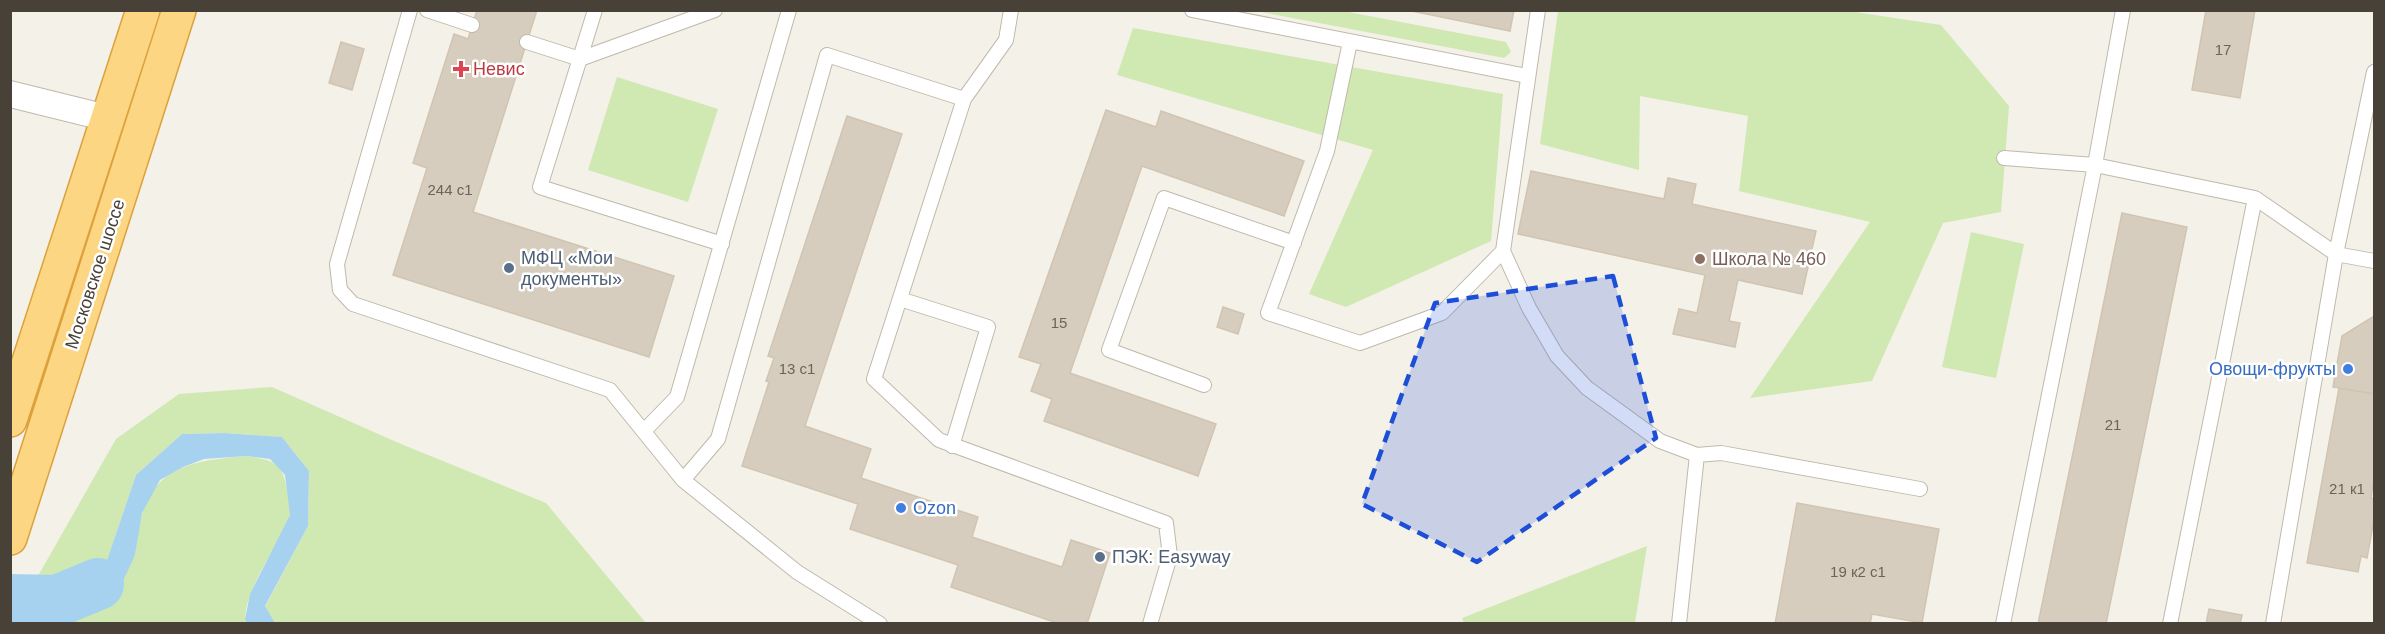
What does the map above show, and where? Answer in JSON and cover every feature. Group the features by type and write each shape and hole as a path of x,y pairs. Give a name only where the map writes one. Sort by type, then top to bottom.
{"highway":[{"name":"Московское шоссе","path":"10,420 142,10"},
{"name":"Московское шоссе","path":"10,538 179,10"}],"street":[{"path":"10,94 107,118"}],"lane":[{"path":"410,10 338,264 340,290 352,304 610,390 682,480 797,572 880,624"},
{"path":"426,10 472,25"},
{"path":"595,10 540,187 722,244"},
{"path":"527,42 580,59 715,10"},
{"path":"644,431 677,397 789,10"},
{"path":"1011,10 1006,40 964,99 874,380 939,440 1166,523 1170,556 1150,624"},
{"path":"1192,10 1527,76"},
{"path":"1538,10 1503,251 1528,308 1557,356 1587,388 1660,441 1697,455 1721,453 1920,489"},
{"path":"2003,624 2095,165 2123,10"},
{"path":"1350,42 1327,152 1268,313 1360,343 1442,313 1503,251"},
{"path":"682,480 718,440 827,55 964,99"},
{"path":"2273,624 2336,254 2374,72"},
{"path":"2004,158 2095,165 2255,198 2336,254 2374,261"},
{"path":"1204,384 1109,350 1164,198 1294,243"},
{"path":"2170,624 2255,198"},
{"path":"900,299 988,327 952,446"},
{"path":"1679,624 1697,455"}],"highlighted area":[{"path":"1613,276 1656,438 1477,562 1362,504 1435,303"}],"green space":[{"path":"1842,10 1941,25 2009,106 2001,212 1943,223 1872,381 1750,398 1870,222 1739,191 1748,116 1640,96 1639,170 1540,144 1558,11"},
{"path":"1256,11 1343,11 1506,42 1511,52 1504,58"},
{"path":"1133,28 1503,94 1491,241 1346,307 1309,294 1373,150 1117,75"},
{"path":"617,77 718,109 688,202 588,170"},
{"path":"1971,232 2024,244 1996,378 1942,367"},
{"path":"272,387 401,444 546,503 646,623 275,623 265,607 308,526 309,471 282,437 224,433 182,434 136,475 104,569 60,589 34,583 116,439 179,394"},
{"path":"247,456 270,461 283,473 290,511 289,518 248,601 247,623 21,624 25,612 61,613 135,555 142,514 149,497 158,484 170,474 198,463"},
{"path":"1647,546 1635,623 1464,623 1462,618"}],"water":[{"path":"224,433 282,437 309,471 308,526 265,606 275,623 247,623 245,619 250,594 290,515 285,475 270,459 247,456 204,459 183,467 160,480 142,513 135,555 117,594 61,613 25,612 34,583 60,589 104,569 136,475 182,434"}],"building":[{"path":"477,10 537,10 473,212 674,276 649,357 393,275 427,168 413,163 454,34 468,39"},
{"path":"1407,10 1514,10 1510,31"},
{"path":"2206,10 2255,10 2240,98 2192,90"},
{"path":"341,42 364,49 352,90 329,83"},
{"path":"1106,110 1156,127 1161,111 1304,161 1284,216 1142,166 1070,373 1216,424 1198,476 1044,421 1052,399 1031,391 1041,364 1019,357"},
{"path":"847,116 902,134 805,426 871,449 861,478 978,517 972,537 1062,567 1071,540 1110,553 1087,624 1060,624 951,587 958,565 850,529 858,504 742,466 769,382 766,381 774,358 768,356"},
{"path":"1531,171 1664,199 1668,178 1696,184 1692,204 1816,231 1802,294 1738,280 1729,321 1740,323 1735,347 1673,334 1679,309 1697,313 1705,275 1518,234"},
{"path":"2122,213 2187,227 2106,624 2038,624"},
{"path":"1223,307 1244,314 1238,334 1217,327"},
{"path":"2374,316 2374,394 2333,387 2342,336"},
{"path":"2339,388 2374,394 2374,479 2371,498 2374,499 2374,520 2367,558 2361,556 2358,572 2307,563"},
{"path":"1797,503 1939,529 1922,623 1872,614 1870,624 1775,624"},
{"path":"2209,609 2242,615 2240,624 2206,624"}],"waterway":[{"path":"10,600 57,601 98,584"}],"place":[{"name":"Невис","path":"461,69"},
{"name":"Школа № 460","path":"1700,259"},
{"name":"МФЦ «Мои документы»","path":"509,268"},
{"name":"Овощи-фрукты","path":"2348,369"},
{"name":"Ozon","path":"901,508"},
{"name":"ПЭК: Easyway","path":"1100,557"}]}
